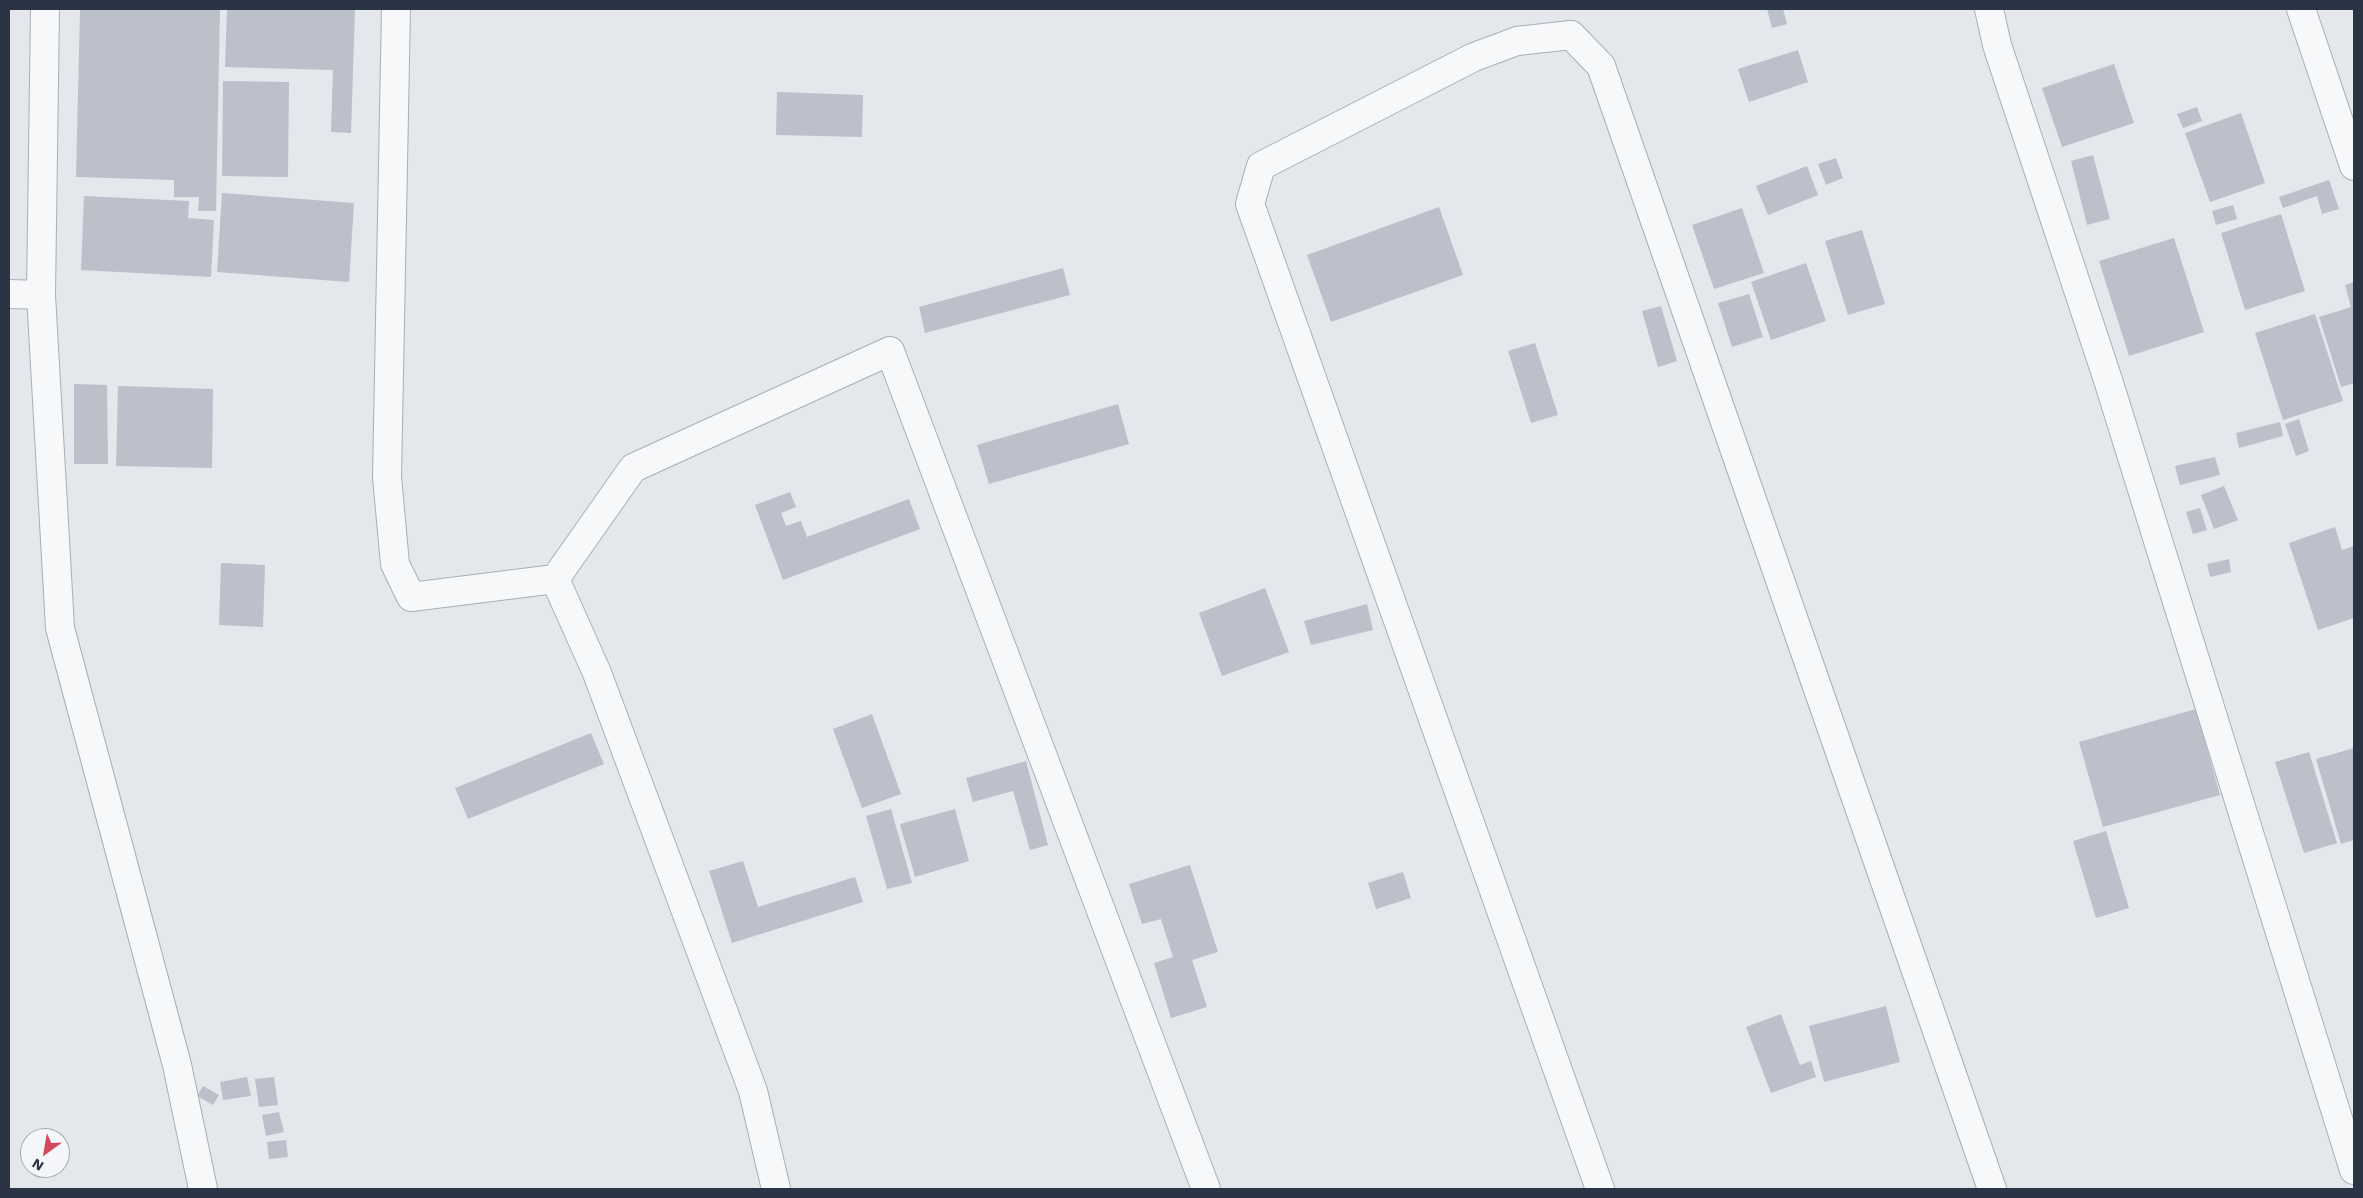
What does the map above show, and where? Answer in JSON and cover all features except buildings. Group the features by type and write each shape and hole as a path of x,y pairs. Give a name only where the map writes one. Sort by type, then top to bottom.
{"street":[{"path":"45,9 41,294 60,628 177,1064 203,1189"},
{"path":"396,9 388,477 395,564 411,597 555,579 633,468 890,351 1206,1189"},
{"path":"1988,9 1997,45 2108,380 2354,1170"},
{"path":"2301,9 2354,166"},
{"path":"1600,1189 1250,204 1261,166 1474,57 1517,41 1570,35 1601,66 1992,1189"},
{"path":"9,294 41,294"},
{"path":"555,579 598,673 754,1091 776,1189"}]}
